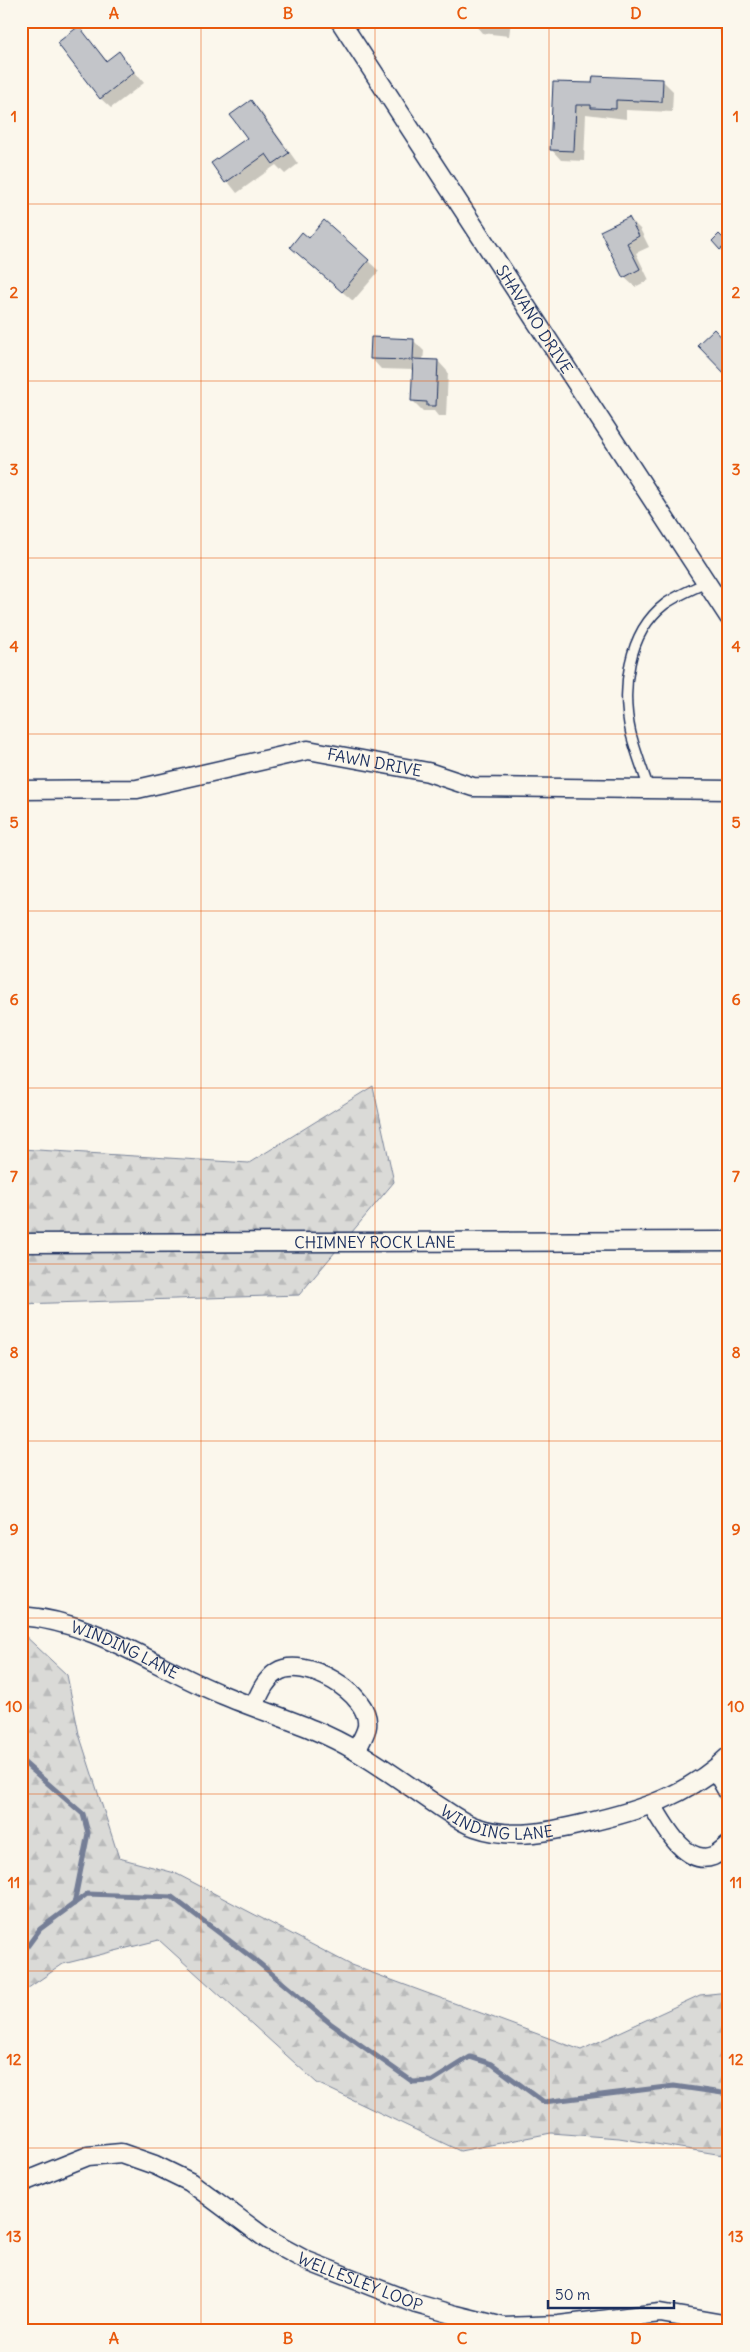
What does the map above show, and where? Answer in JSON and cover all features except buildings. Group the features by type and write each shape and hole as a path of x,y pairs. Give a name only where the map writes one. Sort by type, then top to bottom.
{"street":[{"name":"SHAVANO DRIVE","path":"340,21 729,618"},
{"name":"FAWN DRIVE","path":"21,790 137,789 308,750 428,772 473,787 729,790"},
{"name":"CHIMNEY ROCK LANE","path":"21,1243 729,1241"},
{"name":"WINDING LANE","path":"21,1616 47,1618 94,1632 224,1695 322,1733 356,1751 452,1815 474,1827 501,1833 533,1835 630,1813 683,1791 715,1770 729,1756"},
{"path":"254,1706 264,1685 279,1671 303,1668 328,1677 351,1691 363,1706 367,1726 356,1751"},
{"path":"715,1770 729,1794"},
{"path":"652,1805 678,1845 695,1856 712,1856 729,1844"},
{"name":"WELLESLEY LOOP","path":"21,2183 88,2156 121,2153 155,2164 190,2182 268,2240 307,2262 417,2304 504,2327 559,2326 660,2313 729,2326"}],"lane":[{"path":"649,789 631,734 626,698 627,675 635,647 648,622 664,604 684,592 706,583"}],"green space":[{"path":"720,21 729,21 729,113"},
{"path":"373,1086 394,1182 299,1295 21,1304 21,1149 249,1163"},
{"path":"21,1632 67,1675 79,1734 119,1858 175,1873 351,1965 581,2050 700,1995 729,1992 729,2156 619,2138 551,2133 460,2151 317,2083 159,1940 63,1964 21,1993"}],"waterway":[{"path":"21,1760 83,1814 88,1833 74,1904"},
{"path":"21,1955 40,1929 87,1894 172,1897 259,1963 330,2023 413,2082 432,2081 470,2057 492,2064 544,2102 674,2086 729,2094"}]}
